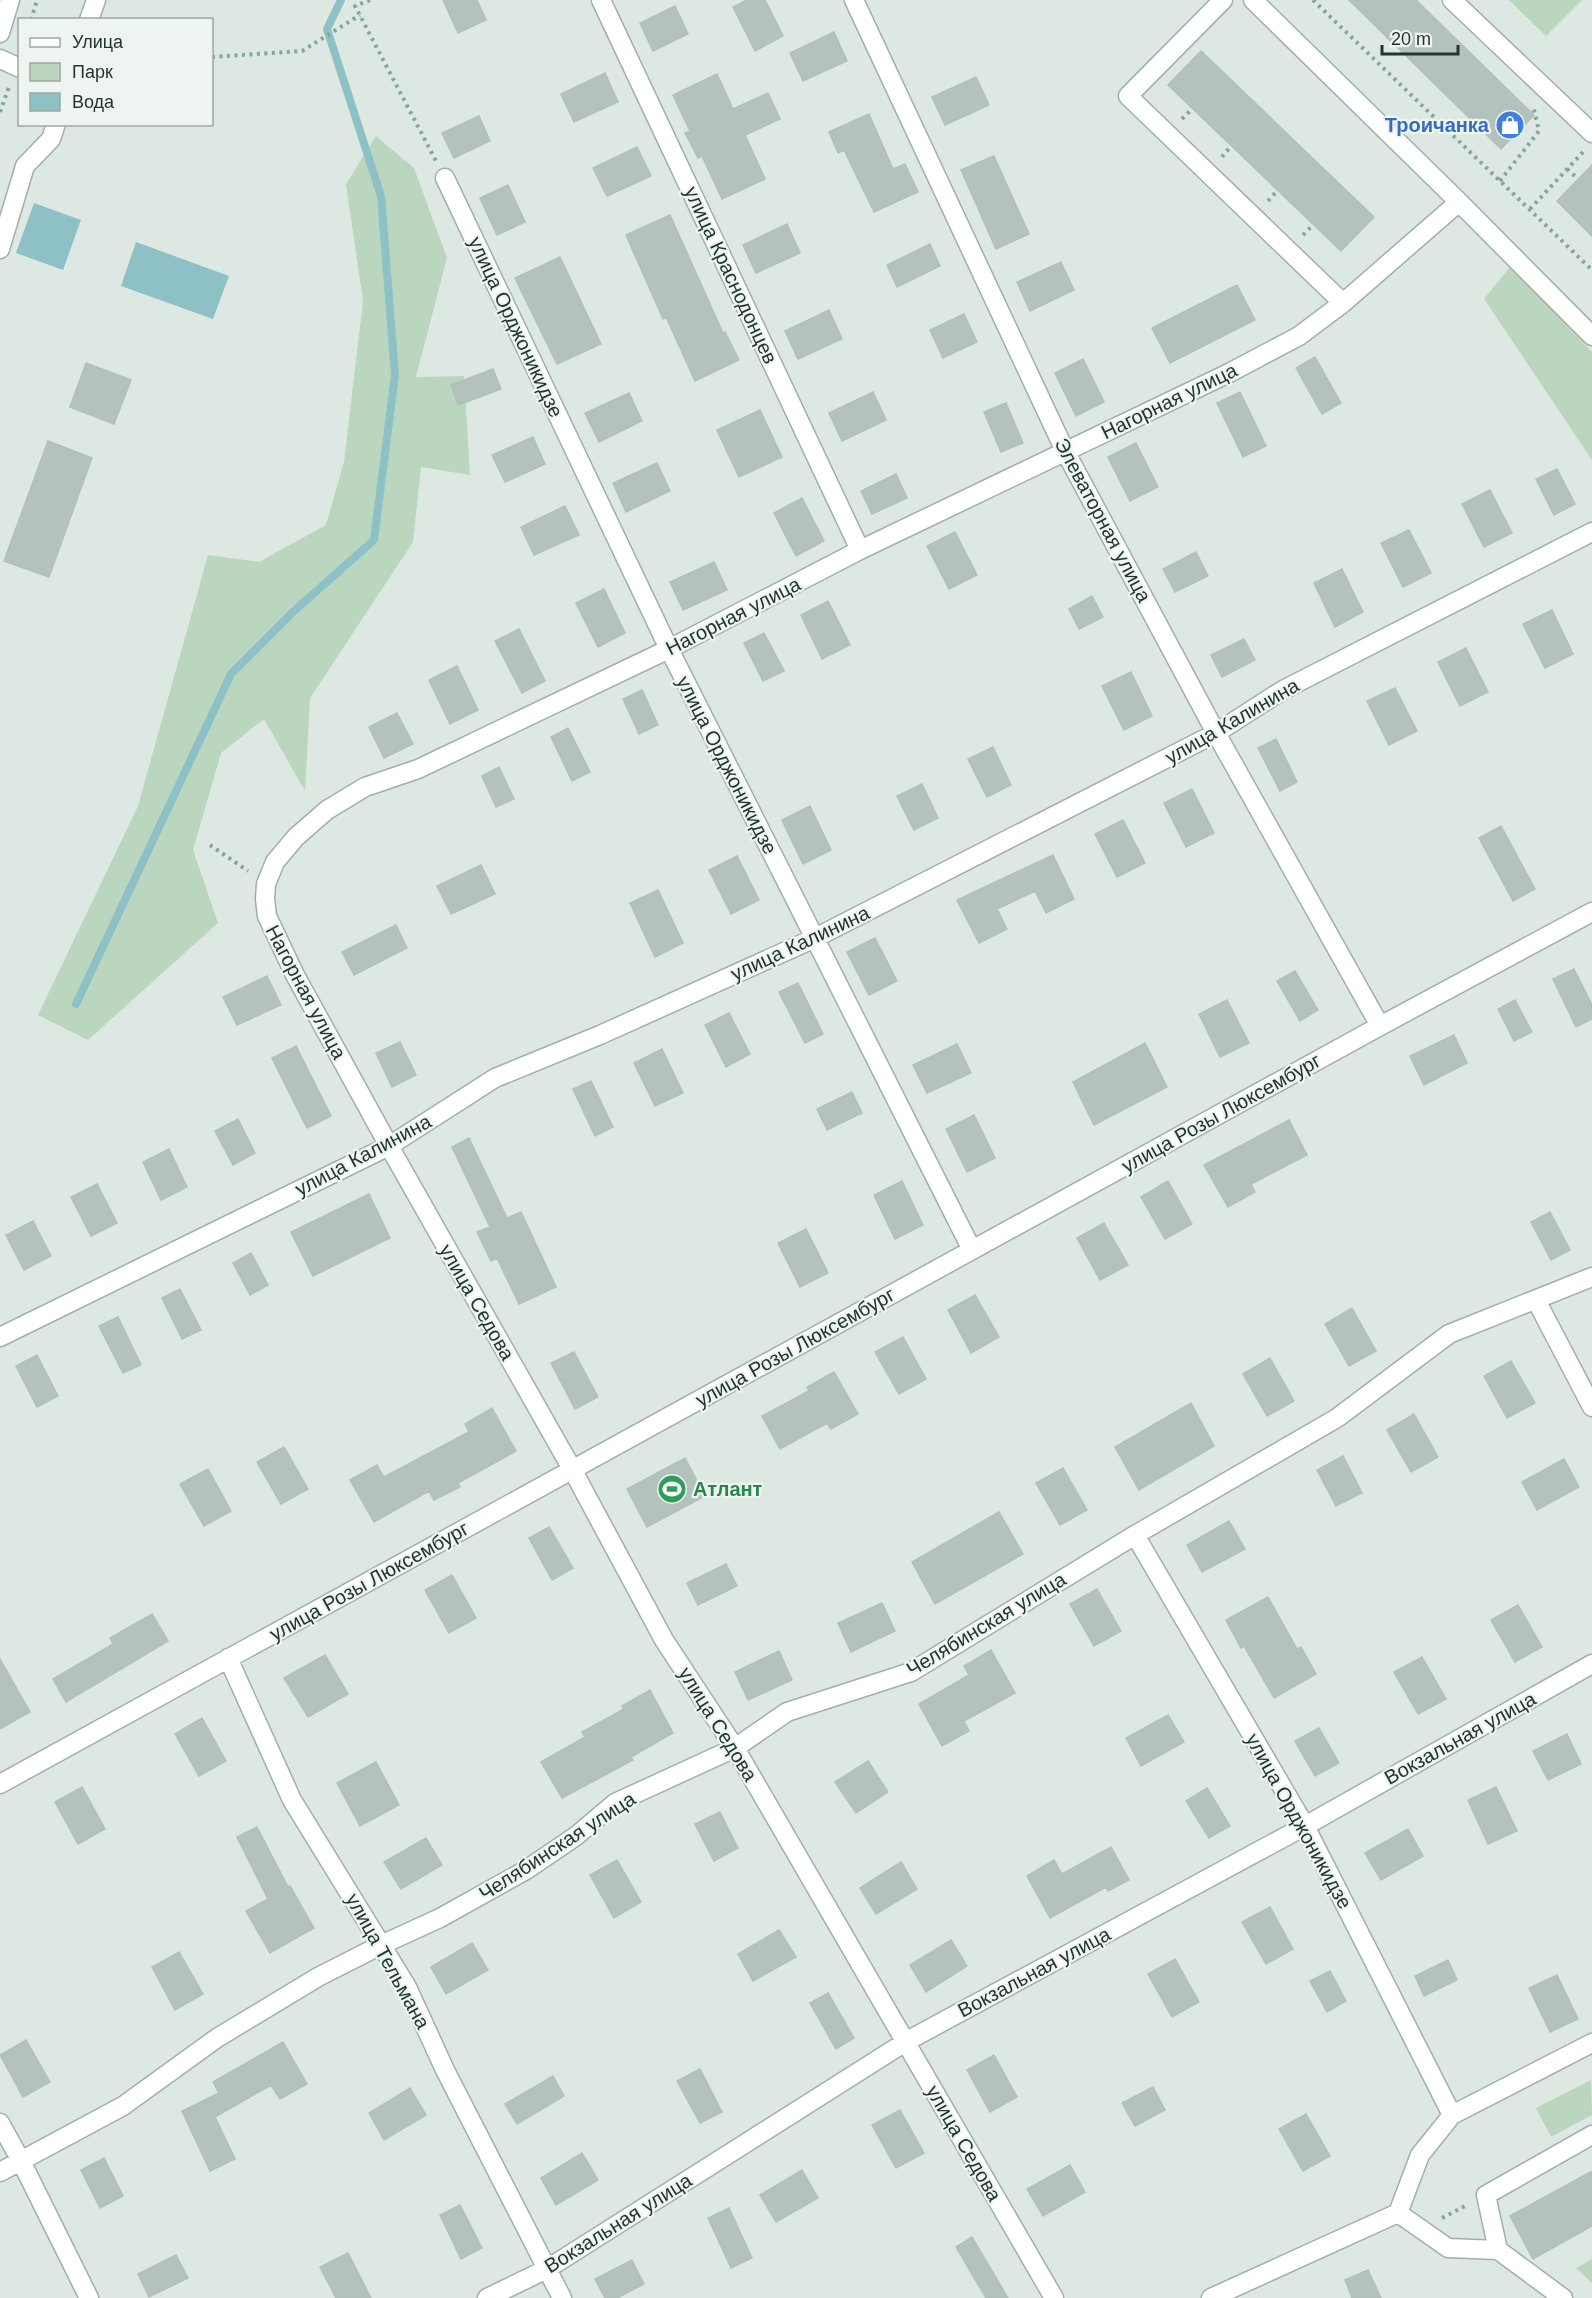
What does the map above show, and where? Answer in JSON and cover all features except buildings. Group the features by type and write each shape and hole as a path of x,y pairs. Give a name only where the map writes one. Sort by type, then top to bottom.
{"street":[{"path":"0,33 10,0"},
{"path":"90,18 96,0"},
{"name":"улица Краснодонцев","path":"601,0 860,550"},
{"name":"Элеваторная улица","path":"854,0 1065,452 1216,733 1380,1026"},
{"path":"1223,0 1128,96 1343,303"},
{"path":"1253,0 1592,336"},
{"path":"1452,0 1523,68 1589,141"},
{"path":"0,59 18,67"},
{"path":"0,249 25,166 51,139 55,126"},
{"name":"улица Орджоникидзе","path":"445,178 669,650 972,1250"},
{"name":"Нагорная улица","path":"388,1146 295,975 267,916 265,899 267,884 276,862 296,837 327,810 365,787 418,770 669,650 860,550 1289,342 1343,303 1459,202"},
{"name":"улица Калинина","path":"0,1337 388,1146 495,1078 600,1035 813,939 1216,733 1283,690 1592,532"},
{"name":"улица Розы Люксембург","path":"0,1784 1380,1026 1592,912"},
{"name":"улица Седова","path":"388,1146 572,1469 664,1640 735,1748 1054,2298"},
{"name":"Челябинская улица","path":"0,2172 123,2106 217,2038 318,1977 440,1918 526,1870 576,1836 615,1803 735,1748 787,1712 911,1672 1135,1534 1337,1418 1449,1334 1592,1277"},
{"path":"1536,1300 1592,1407"},
{"name":"улица Орджоникидзе","path":"1135,1534 1305,1826 1452,2115"},
{"name":"улица Тельмана","path":"228,1658 292,1800 407,1987 445,2070 562,2298"},
{"name":"Вокзальная улица","path":"487,2298 547,2269 907,2041 1305,1826 1592,1664"},
{"path":"1211,2298 1398,2213 1420,2155 1452,2115 1592,2043"},
{"path":"0,2123 89,2298"},
{"path":"1498,2250 1486,2195 1592,2135"},
{"path":"1398,2213 1448,2248 1498,2250 1563,2298"}],"path":[{"path":"32,18 37,0"},
{"path":"370,0 356,6 445,178"},
{"path":"1314,0 1592,270"},
{"path":"213,57 302,51 360,15"},
{"path":"1500,181 1539,131 1523,68"},
{"path":"1530,209 1589,141"},
{"path":"1567,169 1578,179"},
{"path":"210,846 267,884"},
{"path":"1442,2218 1464,2206"}],"green space":[{"path":"1509,0 1582,0 1546,36"},
{"path":"376,136 414,168 447,258 416,377 464,376 470,475 421,467 413,542 310,698 305,791 264,719 221,753 193,850 218,923 88,1040 38,1015 138,806 208,555 259,562 326,525 344,462 363,301 346,184"},
{"path":"1510,267 1592,352 1592,460 1484,299"},
{"path":"1591,2080 1592,2115 1551,2137 1536,2108"},
{"path":"1592,2259 1592,2283 1576,2268"}],"water":[{"path":"34,203 81,220 63,270 16,253"},
{"path":"136,242 229,276 213,319 121,286"}],"waterway":[{"path":"76,1004 231,674 294,611 374,540 395,375 381,196 327,29 341,0"}],"place":[{"name":"Троичанка","path":"1510,125"},
{"name":"Атлант","path":"672,1489"}]}
